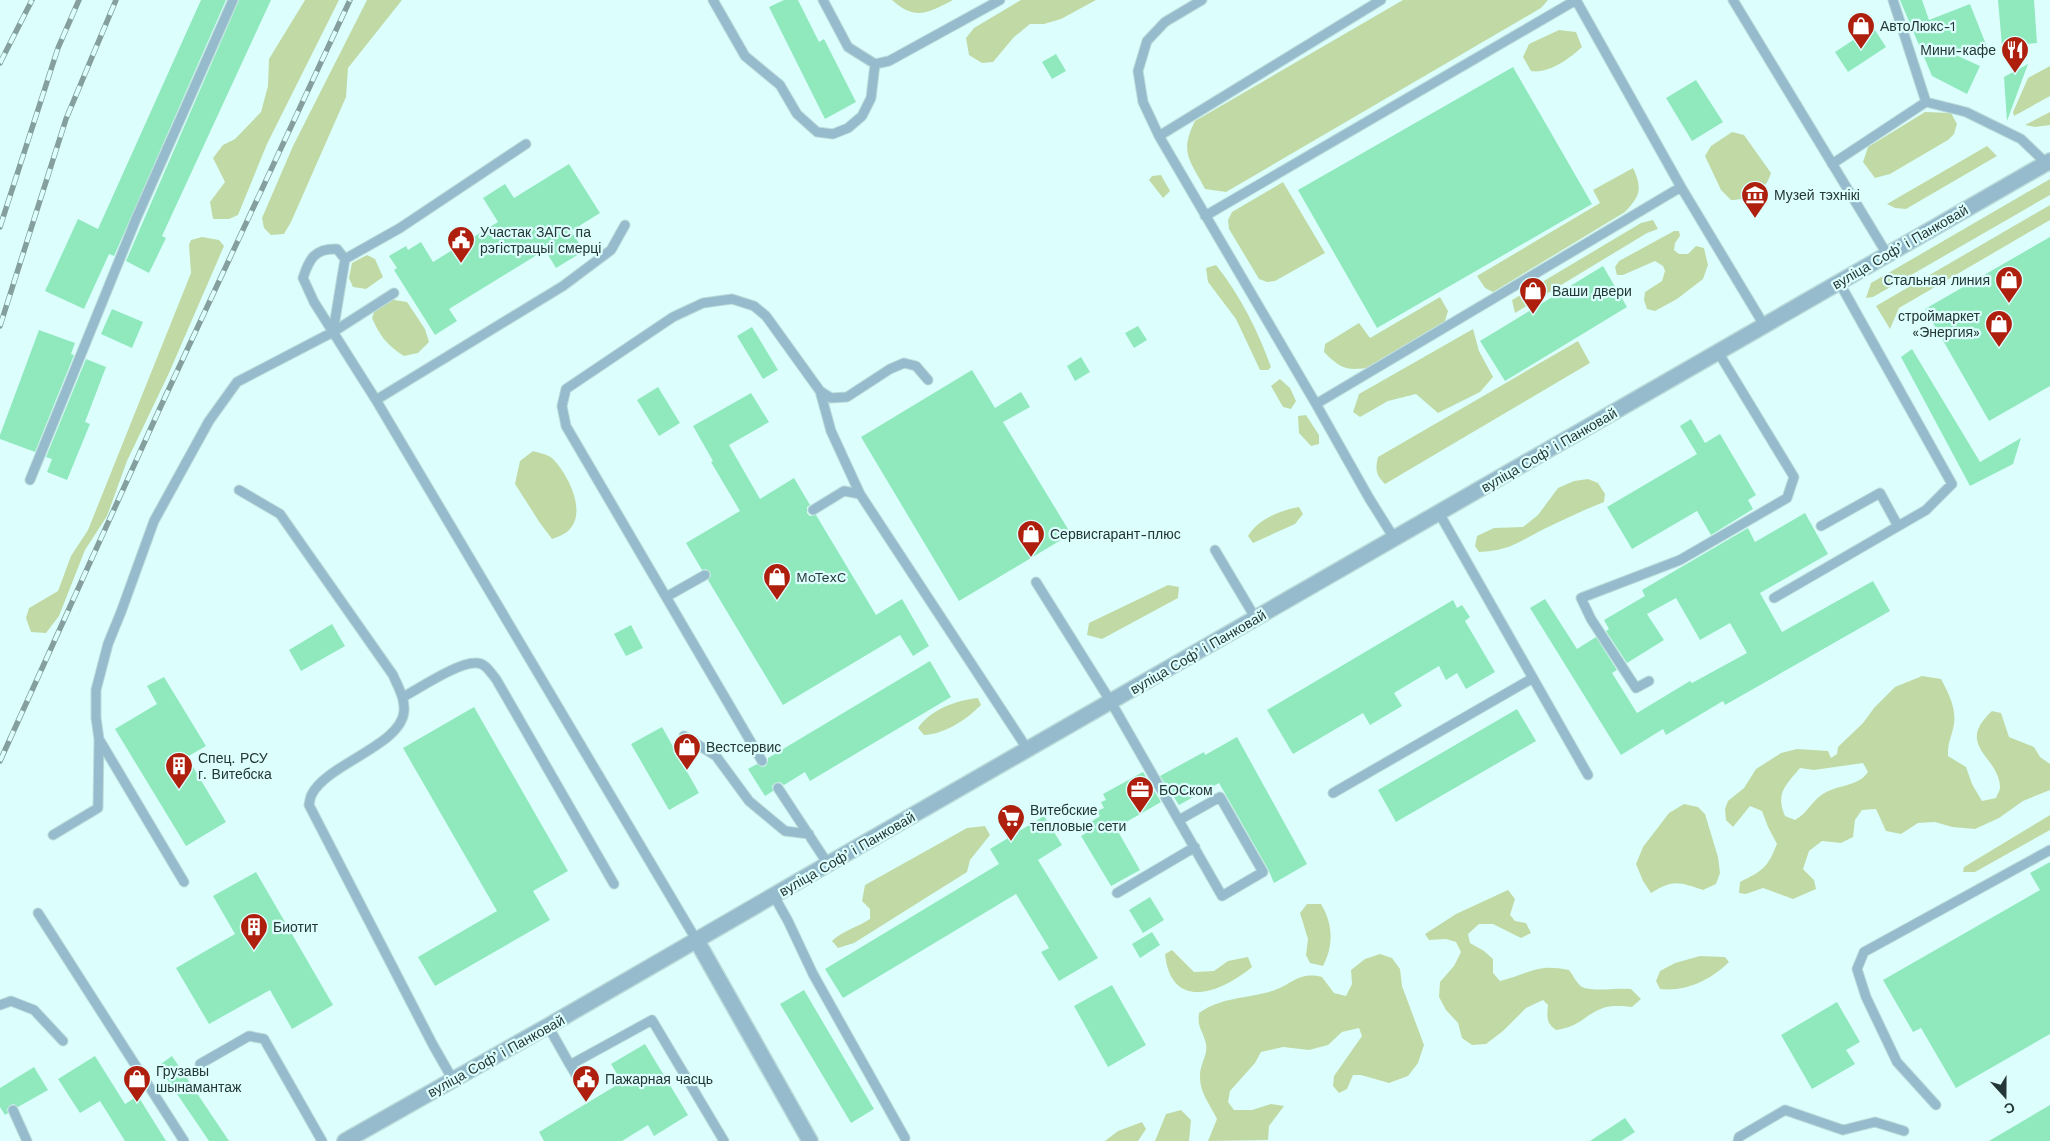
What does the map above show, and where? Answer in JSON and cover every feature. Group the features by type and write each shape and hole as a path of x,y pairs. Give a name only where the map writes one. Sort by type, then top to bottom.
{"street":[{"name":"вуліца Софʼі Панковай","path":"345,1141 697,941 2048,162"},
{"path":"697,941 810,1141"}],"lane":[{"path":"30,480 136,219 234,0"},
{"path":"713,0 744,56 780,85 797,114 817,132 833,134 848,128 862,116 871,98 875,64"},
{"path":"823,0 848,48 875,64 889,61 1000,0"},
{"path":"1202,0 1165,22 1147,41 1138,71 1143,102 1159,136 1205,216 1394,538"},
{"path":"1159,136 1381,0"},
{"path":"1205,216 1576,0 1681,187 1764,325"},
{"path":"1733,0 1887,254"},
{"path":"1893,0 1926,102"},
{"path":"1832,164 1926,102 1966,112 2012,134 2021,139 2048,162"},
{"path":"345,259 400,228 526,144"},
{"path":"1316,404 1681,187"},
{"path":"376,400 563,286 610,250 625,225"},
{"path":"333,332 345,259 337,249 325,249 309,260 303,278 314,302 376,400 697,941"},
{"path":"1774,598 1926,510 1952,484 1839,282"},
{"path":"53,834 98,808 99,738 96,718 96,690 108,644 122,612 154,521 209,421 237,382 333,332 394,293"},
{"path":"762,761 566,426 562,406 566,389 673,317 703,303 732,299 754,306 766,316 820,391 831,430 860,494 1028,750"},
{"path":"1649,681 1636,688 1591,619 1581,598 1680,560 1787,498 1794,477 1718,352"},
{"path":"820,391 831,398 847,397 904,363 916,366 928,380"},
{"path":"239,490 280,514 393,675 403,697 404,713 394,732 327,778 312,793 309,805 428,1036 453,1080"},
{"path":"813,510 844,491 860,494"},
{"path":"1821,526 1880,493 1898,526"},
{"path":"1439,513 1588,775"},
{"path":"1215,550 1256,618"},
{"path":"666,598 705,575"},
{"path":"1036,582 1111,702 1222,896 1263,872 1220,797 1179,820"},
{"path":"403,697 458,666 476,662 486,667 496,679 614,884"},
{"path":"1334,793 1533,678"},
{"path":"684,736 716,756 749,802 784,831 809,834"},
{"path":"99,738 184,882"},
{"path":"778,788 828,864"},
{"path":"1117,892 1195,847"},
{"path":"1936,1105 1897,1062 1866,997 1856,969 1864,952 2050,850"},
{"path":"774,896 813,974 905,1138"},
{"path":"38,913 184,1141"},
{"path":"0,1005 11,1001 34,1010 63,1041"},
{"path":"570,1065 652,1020 724,1141"},
{"path":"548,1026 587,1093"},
{"path":"200,1064 249,1036 264,1039 322,1141"},
{"path":"13,1110 27,1141"},
{"path":"1738,1141 1739,1137 1785,1110 1843,1130 1875,1122 1904,1131"}],"green space":[{"path":"305,0 339,0 267,144 238,215 229,219 213,219 210,202 225,182 213,158 223,145 235,139 261,112 268,86 269,59"},
{"path":"367,0 402,0 348,68 346,97 291,222 284,234 271,235 264,228 262,218 293,146"},
{"path":"892,0 953,0 929,11 915,13 900,7"},
{"path":"1021,0 1096,0 1061,19 1044,24 1030,24 1014,37 993,62 982,63 969,55 966,38 974,28"},
{"path":"1403,0 1548,0 1541,8 1226,192 1205,189 1188,156 1188,141 1195,121"},
{"path":"1559,30 1576,32 1582,47 1565,61 1552,68 1531,71 1523,57 1529,44"},
{"path":"2050,66 2050,96 2014,116 2013,112 2028,78"},
{"path":"1925,112 1951,113 1957,124 1954,134 1948,140 1890,174 1875,178 1863,162 1868,147"},
{"path":"2050,112 2050,125 2035,127 2025,125"},
{"path":"1732,132 1744,135 1771,173 1761,189 1750,196 1738,200 1731,200 1721,190 1705,156 1711,146"},
{"path":"1987,146 1997,156 1906,209 1895,208 1887,204"},
{"path":"1633,168 1639,187 1637,197 1625,212 1493,292 1485,288 1477,276 1600,203 1593,190"},
{"path":"1161,175 1170,191 1163,198 1149,180 1152,176"},
{"path":"2050,179 2050,195 1873,297 1866,298 1871,283"},
{"path":"1283,182 1325,253 1275,281 1267,282 1259,279 1229,229 1228,220 1232,212"},
{"path":"2050,205 2050,220 1899,308 1890,329 1876,306"},
{"path":"1653,220 1658,229 1647,233 1515,313 1512,300 1641,223"},
{"path":"1674,231 1679,231 1680,236 1675,243 1674,250 1679,254 1688,254 1696,246 1704,248 1708,265 1703,279 1677,299 1655,311 1647,309 1644,300 1645,292 1662,281 1665,271 1663,266 1655,261 1623,275 1617,275 1615,267 1619,261"},
{"path":"202,237 219,240 224,246 169,373 127,461 107,516 85,550 59,616 46,633 31,632 26,618 29,608 58,591 71,556 88,530 191,273 189,245 191,240"},
{"path":"367,255 375,259 383,277 366,289 353,287 349,278 352,263"},
{"path":"1216,265 1241,301 1254,327 1271,367 1268,370 1260,370 1236,319 1208,282 1206,268"},
{"path":"1440,297 1448,311 1445,321 1366,368 1353,369 1343,367 1324,352 1325,344 1359,323 1370,338"},
{"path":"389,299 407,302 425,329 429,342 418,353 404,356 385,340 378,330 372,318 376,307"},
{"path":"1473,329 1479,351 1493,377 1480,392 1438,413 1416,394 1388,401 1360,417 1353,412 1359,394"},
{"path":"1578,341 1590,363 1385,484 1380,478 1377,472 1378,457"},
{"path":"1280,379 1290,388 1296,401 1291,409 1283,407 1271,386"},
{"path":"1306,415 1319,435 1319,444 1311,446 1299,433 1298,416"},
{"path":"533,451 552,458 564,474 574,494 576,515 573,524 567,532 552,539 515,484 520,461"},
{"path":"1588,479 1598,483 1605,494 1604,502 1506,548 1479,552 1475,546 1477,536 1494,528 1523,527 1538,515 1558,488 1574,481"},
{"path":"1299,507 1303,514 1295,524 1253,543 1248,536 1252,530 1270,516"},
{"path":"1168,585 1179,587 1178,598 1102,639 1087,635 1089,623"},
{"path":"1922,676 1941,679 1954,709 1954,722 1948,756 1966,767 1972,784 1982,801 1996,798 2000,788 1998,776 1981,750 1977,733 1981,723 1992,711 2001,713 2009,737 2034,747 2040,757 2050,764 2050,790 2023,801 1999,818 1975,829 1952,827 1935,822 1918,823 1901,834 1886,831 1876,809 1862,810 1855,820 1853,837 1841,843 1822,841 1809,851 1803,869 1814,880 1816,889 1793,899 1763,888 1746,894 1739,893 1740,882 1764,867 1777,844 1762,811 1750,806 1733,827 1726,820 1725,809 1728,801 1744,788 1756,769 1781,753 1797,749 1828,751 1831,758 1837,754 1838,747 1863,723 1874,708 1895,687","holes":["1863,763 1868,772 1858,781 1826,792 1795,820 1785,816 1782,808 1782,795 1786,785 1800,768 1814,770"]},
{"path":"978,698 981,705 962,721 947,729 924,735 918,728 929,716 944,707"},
{"path":"1684,804 1698,807 1705,814 1718,857 1720,873 1716,884 1703,890 1677,883 1665,886 1651,893 1643,881 1636,864 1643,847 1669,813"},
{"path":"2050,815 2050,830 1975,872 1963,872 1964,867"},
{"path":"985,826 990,835 970,860 967,872 854,943 838,948 832,941 840,934 870,919 870,909 862,901 865,885 967,828"},
{"path":"1508,890 1515,899 1510,915 1515,921 1526,923 1531,933 1521,938 1493,924 1479,924 1468,934 1470,943 1493,959 1493,973 1500,981 1533,970 1558,968 1569,970 1582,987 1599,990 1631,989 1641,999 1632,1007 1614,1006 1603,1008 1576,1024 1556,1030 1549,1022 1547,1016 1548,1005 1543,1000 1526,1008 1503,1031 1486,1044 1472,1045 1462,1038 1458,1023 1446,1010 1439,997 1440,982 1454,966 1461,952 1456,942 1446,939 1429,940 1425,934 1456,914"},
{"path":"1307,904 1321,904 1328,919 1331,935 1327,958 1323,966 1310,963 1306,955 1308,939 1300,913"},
{"path":"1172,950 1194,972 1214,971 1228,961 1248,957 1252,967 1240,976 1212,990 1199,992 1187,990 1177,984 1169,972 1165,954"},
{"path":"1380,954 1392,958 1400,969 1402,986 1424,1045 1418,1063 1408,1076 1389,1083 1361,1075 1353,1075 1347,1089 1339,1093 1333,1086 1334,1076 1362,1036 1359,1028 1342,1032 1328,1045 1309,1050 1283,1047 1261,1052 1255,1063 1230,1091 1228,1102 1234,1110 1252,1110 1271,1104 1284,1106 1269,1126 1268,1140 1208,1141 1217,1119 1201,1087 1200,1071 1205,1056 1206,1044 1200,1026 1199,1013 1216,1004 1272,991 1307,976 1322,977 1334,993 1346,996 1352,984 1351,970 1365,959"},
{"path":"1700,956 1725,957 1729,962 1706,979 1689,987 1660,989 1656,981 1660,971 1675,963"},
{"path":"1181,1110 1191,1120 1189,1141 1155,1141 1166,1114"},
{"path":"1142,1122 1146,1129 1138,1141 1105,1141 1118,1131"}],"building":[{"path":"201,0 226,0 114,256 109,254 84,309 45,291 78,219 98,229"},
{"path":"239,0 271,0 162,236 166,238 149,273 126,261"},
{"path":"784,0 798,0 819,42 824,39 856,102 825,119 769,7"},
{"path":"1900,0 1922,0 1929,20 1970,4 1987,47 1947,51 1980,66 1967,94 1932,76"},
{"path":"1998,0 2034,0 2037,43 2002,46"},
{"name":"АвтоЛюкс-1","path":"1873,27 1886,47 1848,72 1835,52"},
{"path":"1056,54 1066,71 1052,79 1042,62"},
{"path":"2028,64 2007,121 2004,77"},
{"path":"1513,67 1592,204 1377,328 1298,190"},
{"path":"1696,80 1723,122 1692,141 1666,98"},
{"path":"569,164 600,213 571,231 584,251 556,268 545,250 449,309 457,321 435,335 394,270 397,268 389,256 406,246 408,250 421,242 433,262 498,222 483,198 505,184 514,198"},
{"name":"строймаркет «Энергия»","path":"2050,237 2050,386 1989,421 1925,309"},
{"path":"1603,266 1627,307 1505,381 1480,341"},
{"path":"112,309 143,322 132,348 101,334"},
{"path":"1138,326 1147,340 1134,348 1125,333"},
{"path":"752,327 778,370 763,379 737,336"},
{"path":"39,330 75,343 71,354 74,355 35,452 0,439 0,435"},
{"path":"1912,349 1980,462 2021,438 2013,464 1970,486 1901,357"},
{"path":"1081,357 1090,372 1075,381 1067,366"},
{"path":"86,359 106,367 85,422 90,424 67,480 47,472 52,459 46,457"},
{"path":"972,370 995,408 1021,392 1030,407 1003,422 1071,534 959,601 861,437"},
{"path":"658,387 680,423 659,436 637,400"},
{"path":"751,393 769,422 729,445 760,499 794,478 810,505 807,507 807,513 810,516 816,515 876,615 902,599 929,646 913,656 900,635 783,705 708,580 711,576 710,572 706,569 702,570 686,543 740,511 711,462 713,461 693,426"},
{"path":"1691,419 1705,443 1720,434 1756,495 1748,500 1753,509 1711,535 1697,511 1632,549 1607,507 1697,454 1680,426"},
{"path":"1805,513 1828,554 1760,593 1782,632 1873,581 1890,611 1725,705 1723,701 1666,735 1663,729 1621,755 1530,608 1545,599 1577,649 1596,637 1617,670 1612,673 1637,713 1690,681 1692,683 1747,653 1730,623 1700,640 1676,598 1647,614 1664,640 1627,663 1606,631 1609,629 1604,620 1645,596 1642,590 1748,528 1755,542"},
{"path":"1453,600 1457,608 1462,605 1470,617 1465,621 1495,672 1466,689 1457,673 1446,680 1439,666 1394,693 1402,706 1370,725 1363,713 1293,754 1267,710"},
{"path":"332,624 345,646 301,671 289,650"},
{"path":"631,625 643,648 626,656 614,634"},
{"path":"930,661 951,697 810,781 805,772 784,785 780,782 775,783 772,786 773,791 765,796 748,769 757,764 762,767 766,766 768,758"},
{"name":"Спец. РСУ г. Витебска","path":"164,677 206,746 187,757 226,822 186,846 115,729 157,704 147,686"},
{"path":"474,707 568,871 533,891 550,920 435,986 418,957 497,911 403,748"},
{"path":"1517,709 1536,741 1396,822 1378,790"},
{"path":"662,727 699,793 669,810 631,744"},
{"path":"1237,737 1307,864 1274,883 1219,783 1179,805 1160,776 1204,752 1205,755"},
{"path":"1143,772 1161,802 1116,828 1140,870 1111,886 1081,836 1096,827 1092,821 1100,816 1097,811 1104,808 1101,802 1106,800 1103,794"},
{"path":"1044,816 1062,845 1038,860 1098,958 1059,981 1041,952 1049,948 1016,894 843,998 825,969 999,864 990,849"},
{"path":"2050,862 2050,1034 1956,1088 1921,1028 1913,1032 1883,980 2040,890 2030,873"},
{"name":"Биотит","path":"256,872 333,1005 292,1029 270,990 209,1024 176,968 235,934 213,896"},
{"path":"1150,897 1164,920 1143,933 1129,910"},
{"path":"1152,932 1160,945 1140,958 1132,944"},
{"path":"1112,985 1146,1045 1108,1067 1074,1006"},
{"path":"804,990 874,1109 851,1123 780,1004"},
{"path":"1837,1002 1860,1042 1846,1050 1855,1064 1812,1089 1781,1035"},
{"path":"645,1044 688,1115 654,1136 648,1125 622,1141 544,1141 539,1132 622,1082 611,1064"},
{"path":"95,1056 125,1104 138,1096 166,1141 125,1141 100,1101 80,1113 58,1079"},
{"path":"172,1056 229,1141 209,1141 158,1066"},
{"path":"34,1067 48,1090 18,1107 14,1104 10,1105 7,1109 8,1113 5,1115 0,1107 0,1088"},
{"path":"2050,1105 2050,1141 1989,1141"},
{"path":"1625,1118 1635,1132 1621,1141 1590,1141"}],"railway":[{"path":"0,63 32,0"},
{"path":"0,227 58,48 79,0"},
{"path":"0,326 66,119 116,0"},
{"path":"0,761 160,408 350,0"}],"place":[{"name":"АвтоЛюкс-1","path":"1861,50"},
{"name":"Мини-кафе","path":"2015,74"},
{"name":"Музей тэхнікі","path":"1755,219"},
{"name":"Участак ЗАГС па рэгістрацыі смерці","path":"461,264"},
{"name":"Стальная линия","path":"2009,304"},
{"name":"Ваши двери","path":"1533,315"},
{"name":"строймаркет «Энергия»","path":"1999,348"},
{"name":"Сервисгарант-плюс","path":"1031,558"},
{"name":"MoTexC","path":"777,601"},
{"name":"Вестсервис","path":"687,771"},
{"name":"Спец. РСУ г. Витебска","path":"179,790"},
{"name":"БОСком","path":"1140,814"},
{"name":"Витебские тепловые сети","path":"1011,842"},
{"name":"Биотит","path":"254,951"},
{"name":"Грузавы шынамантаж","path":"137,1103"},
{"name":"Пажарная часць","path":"586,1103"}]}
